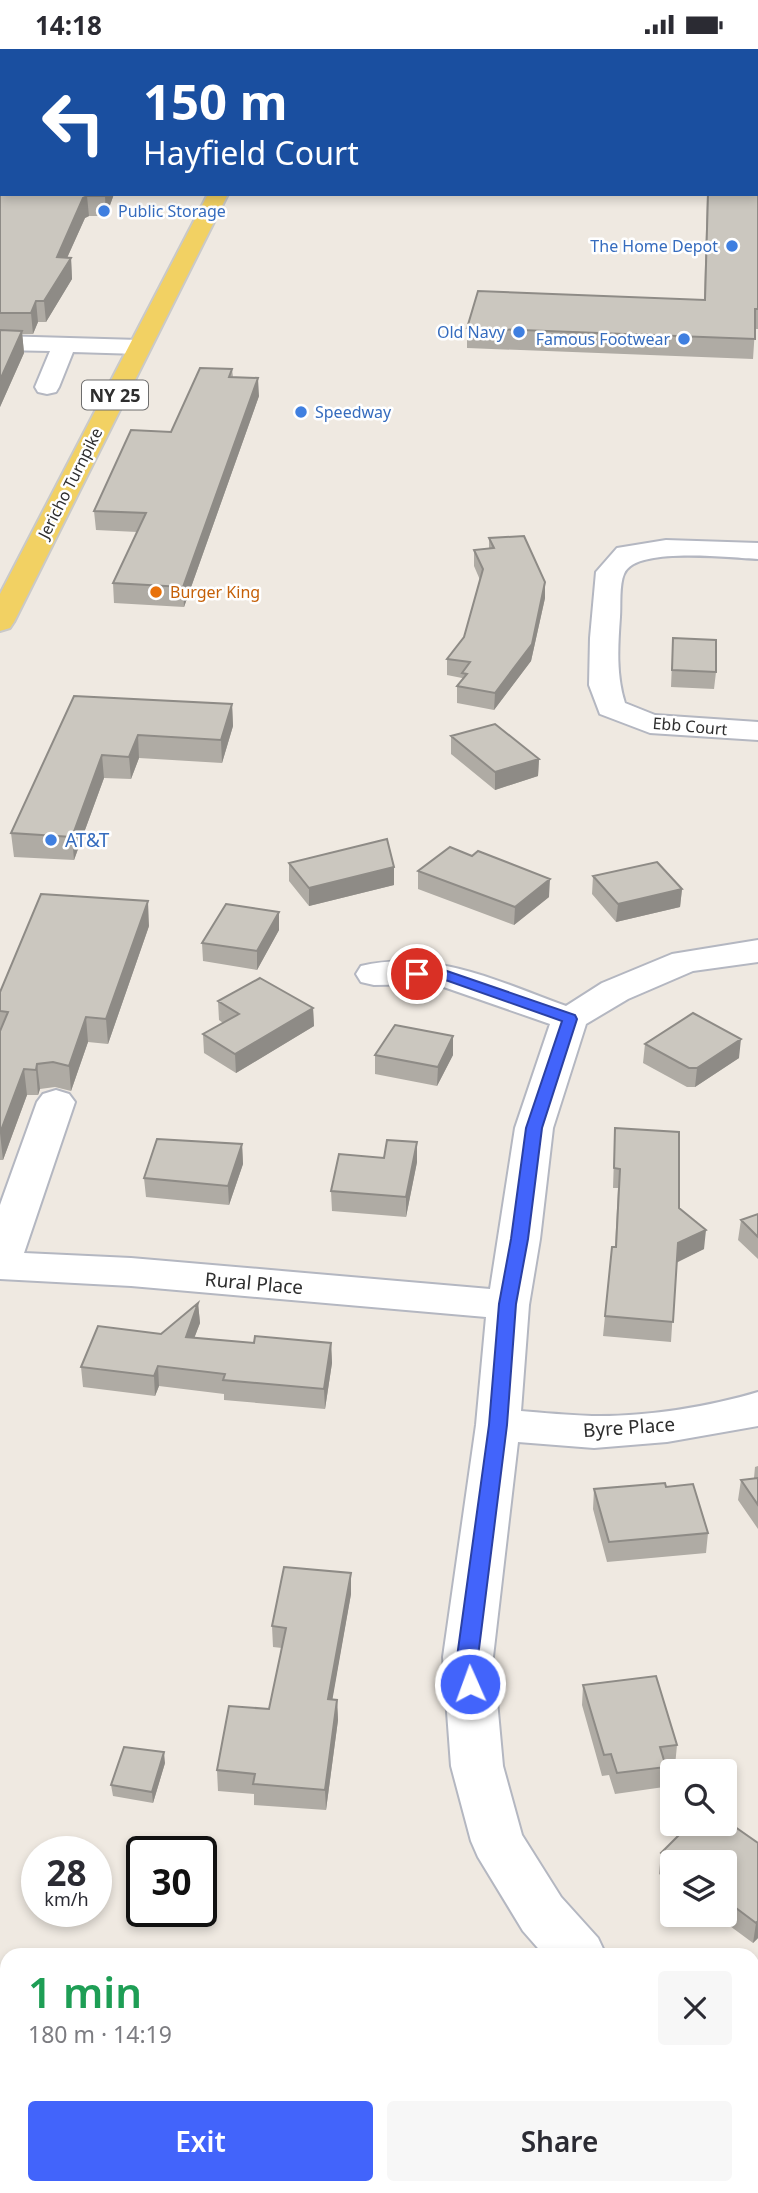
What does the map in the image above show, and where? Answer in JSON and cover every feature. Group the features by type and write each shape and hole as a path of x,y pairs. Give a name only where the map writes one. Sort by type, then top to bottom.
{"main road":[{"name":"Jericho Turnpike","path":"0,622 217,196"}],"street":[{"path":"0,325 139,347"},
{"path":"0,343 69,336"},
{"path":"47,387 69,336"},
{"name":"Ebb Court","path":"758,551 666,548 627,554 610,572 604,638 604,685 611,708 650,724 758,731"},
{"path":"573,1948 541,1914 497,1841 477,1766 468,1657 498,1425 508,1304 520,1239 534,1128 570,1019 615,991 685,963 758,951"},
{"path":"374,974 439,973 570,1019"},
{"path":"0,1263 56,1102"},
{"name":"Rural Place","path":"0,1263 508,1304"},
{"name":"Byre Place","path":"498,1425 594,1431 680,1424 743,1415 758,1408"}],"building":[{"path":"0,196 87,196 83,198 57,257 71,258 44,301 36,301 31,313 0,313"},
{"path":"708,196 758,196 758,309 755,309 755,339 467,328 478,291 705,300"},
{"path":"0,330 22,331 0,380"},
{"path":"200,368 232,369 229,377 258,378 183,587 113,583 146,513 94,511 131,430 171,432"},
{"path":"524,536 545,582 532,644 495,693 457,686 467,674 462,673 470,662 447,659 464,637 483,569 474,550 494,548 489,538"},
{"path":"673,638 716,640 716,672 672,670"},
{"path":"74,696 232,704 221,740 138,735 129,757 102,755 72,837 11,833"},
{"path":"495,724 539,759 495,772 451,736"},
{"path":"387,839 394,867 309,888 289,863"},
{"path":"450,847 472,856 478,851 550,879 515,907 418,871"},
{"path":"657,862 682,889 618,904 593,876"},
{"path":"41,894 148,901 106,1019 86,1017 69,1066 53,1062 37,1064 36,1070 24,1069 0,1133 0,1031 8,1012 0,1011 0,992"},
{"path":"226,904 279,912 257,951 202,943"},
{"path":"260,978 313,1008 235,1054 203,1034 239,1014 218,1001"},
{"path":"693,1013 741,1039 697,1068 689,1068 645,1044"},
{"path":"395,1025 453,1036 438,1067 375,1055"},
{"path":"615,1128 679,1132 679,1208 706,1230 678,1243 673,1322 605,1316 612,1247 616,1247 620,1169 614,1168"},
{"path":"157,1139 242,1144 228,1186 144,1178"},
{"path":"387,1140 417,1142 406,1197 331,1191 339,1154 384,1158"},
{"path":"758,1214 758,1237 741,1220"},
{"path":"198,1303 186,1337 254,1343 255,1336 331,1343 324,1389 223,1380 225,1374 158,1366 154,1376 81,1367 98,1326 161,1334"},
{"path":"758,1478 758,1505 741,1480"},
{"path":"665,1483 666,1487 693,1484 708,1533 609,1542 594,1489"},
{"path":"284,1567 351,1573 328,1699 337,1700 325,1790 253,1784 255,1774 217,1770 229,1706 269,1709 286,1628 272,1626"},
{"path":"656,1676 677,1745 660,1747 664,1759 660,1759 660,1768 617,1773 611,1754 604,1755 583,1685"},
{"path":"124,1747 164,1752 152,1792 111,1785"},
{"path":"737,1828 758,1843 758,1921 756,1923 737,1909 737,1850 664,1850 678,1836 737,1836"}],"place":[{"name":"Public Storage","path":"104,211"},
{"name":"The Home Depot","path":"732,246"},
{"name":"Old Navy","path":"519,332"},
{"name":"Famous Footwear","path":"684,339"},
{"name":"Speedway","path":"301,412"},
{"name":"Burger King","path":"156,592"},
{"name":"AT&T","path":"51,840"}],"route":[{"path":"417,974 439,973 570,1019 534,1128 520,1239 508,1304 498,1425 468,1657 470,1684"}]}
